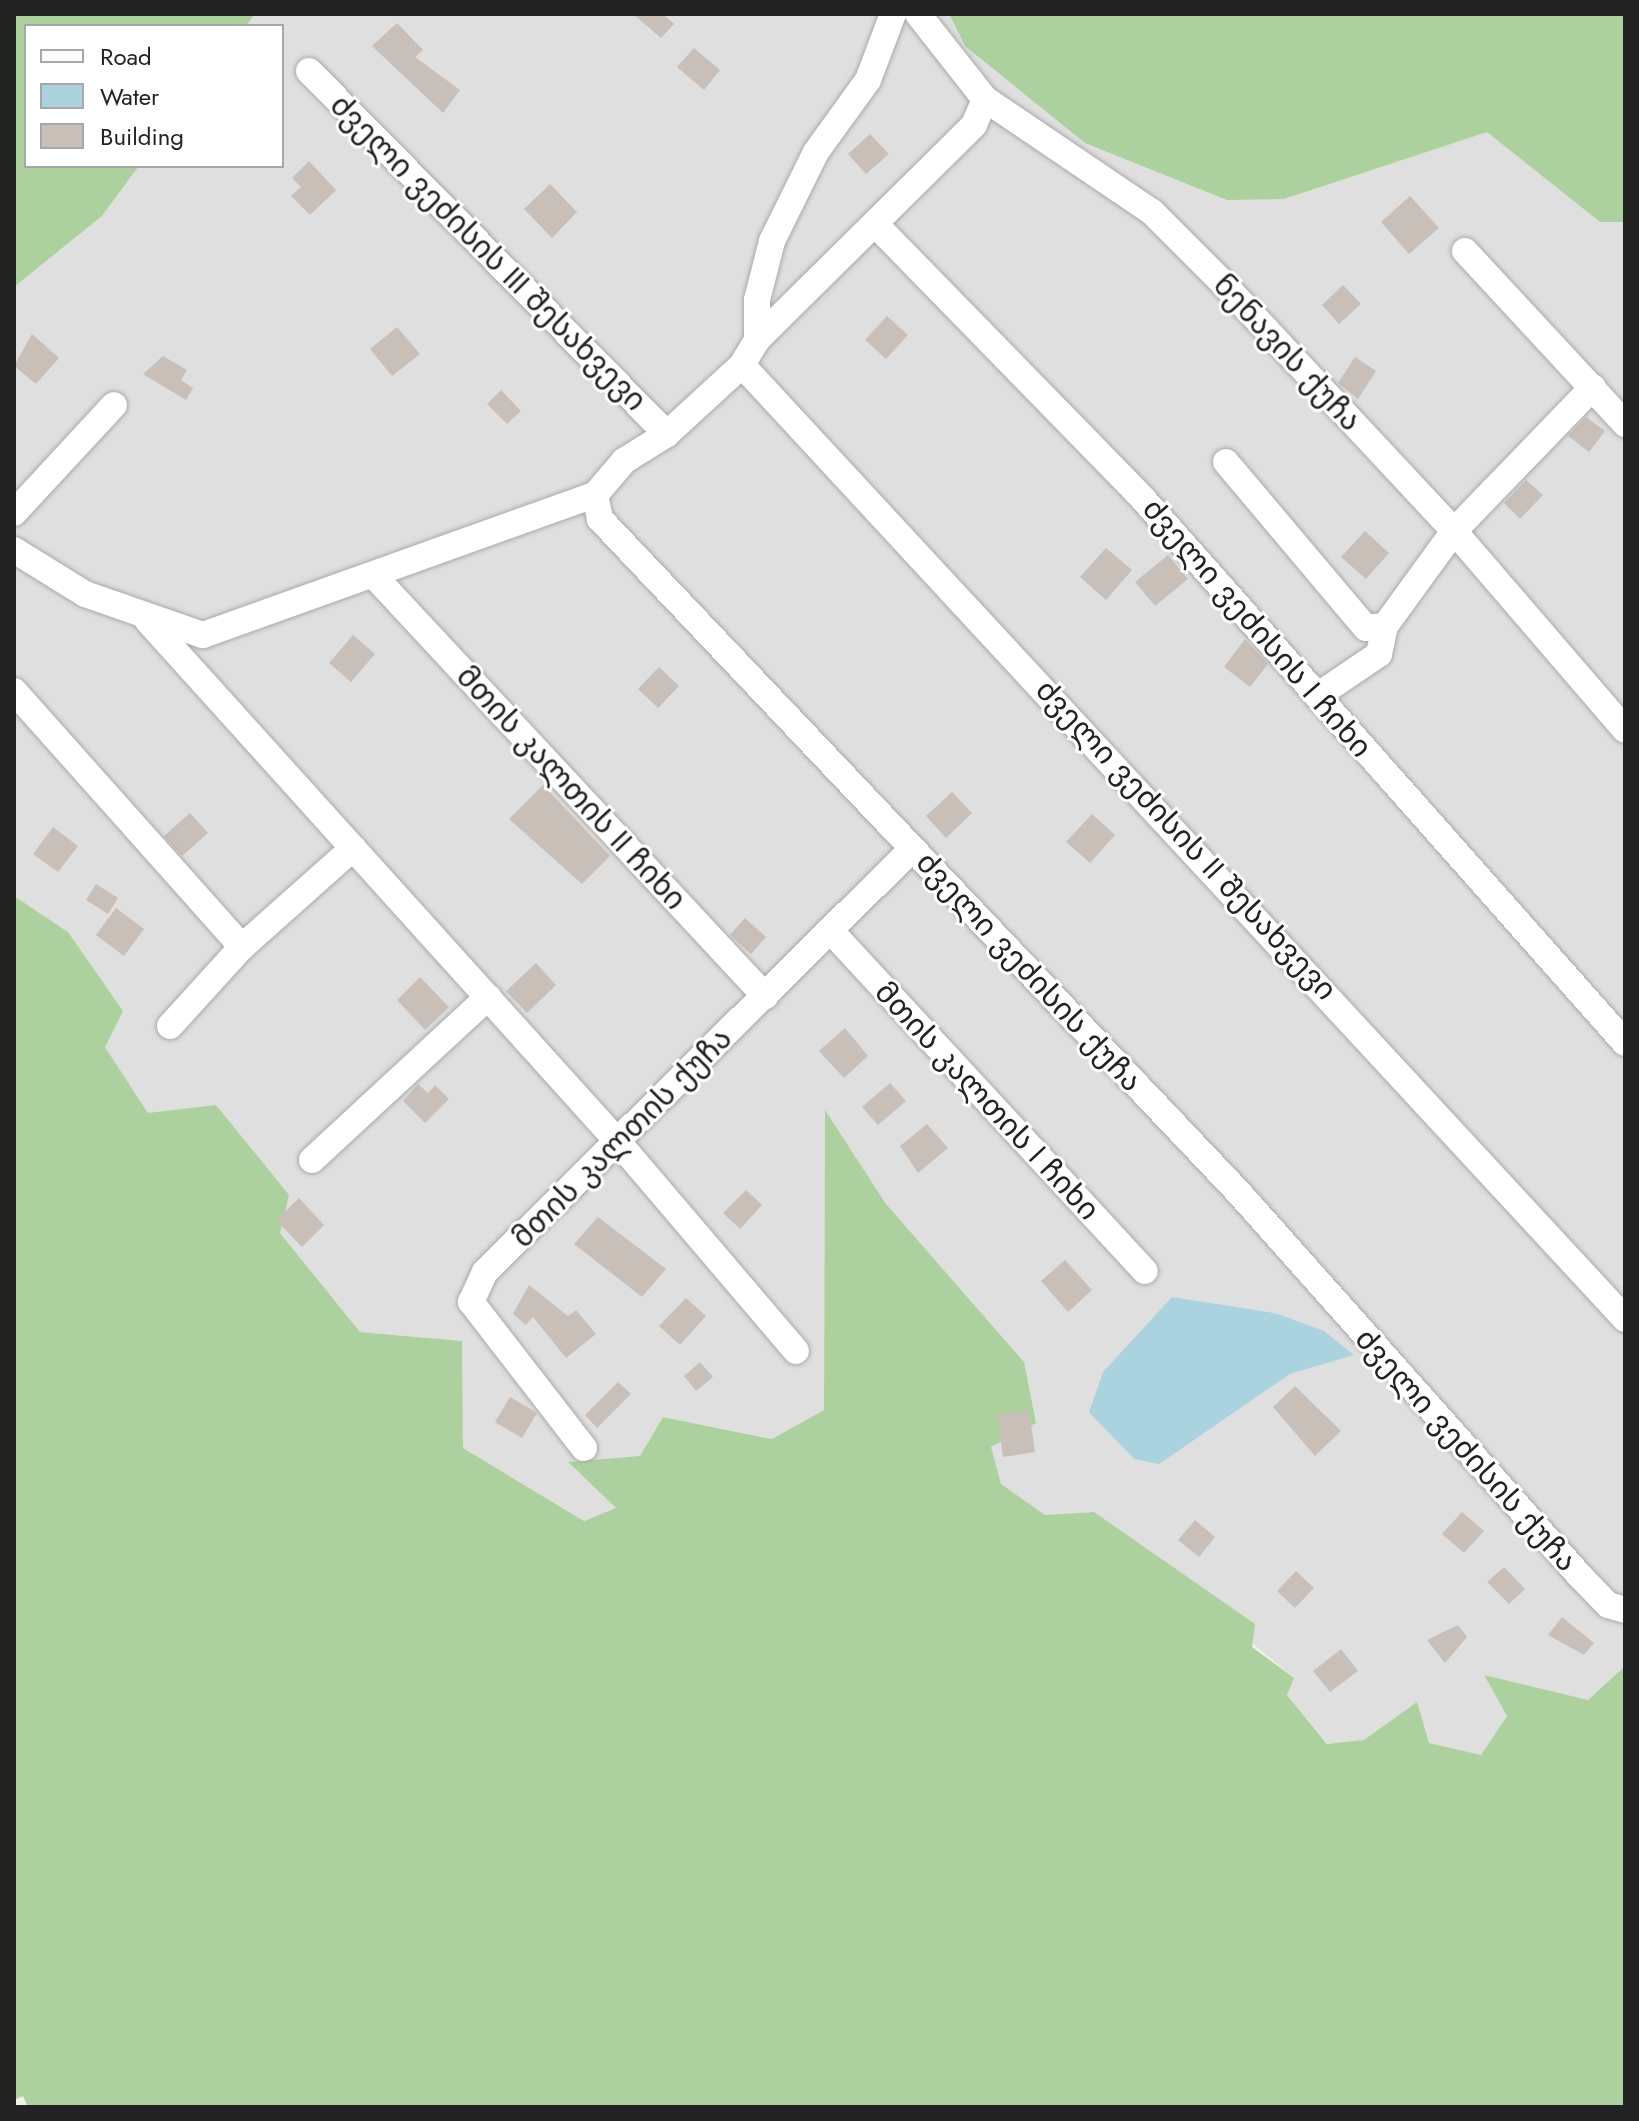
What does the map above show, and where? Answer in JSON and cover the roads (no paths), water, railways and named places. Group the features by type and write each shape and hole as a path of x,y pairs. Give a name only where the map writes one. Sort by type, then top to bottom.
{"street":[{"path":"757,340 757,300 772,241 816,152 868,80 893,14"},
{"name":"ნენავის ქუჩა","path":"918,14 985,99 1152,212 1454,531 1625,730"},
{"name":"ძველი ვეძისის III შესახვევი","path":"309,71 667,434"},
{"path":"14,550 148,621 203,635 377,579 595,495 624,461 667,434 742,365 757,340 877,226 974,125 985,99"},
{"name":"ძველი ვეძისის I ჩიხი","path":"877,226 1144,500 1625,1043"},
{"path":"1465,251 1625,424"},
{"name":"ძველი ვეძისის II შესახვევი","path":"742,365 1625,1319"},
{"path":"1317,696 1379,654 1385,626 1454,531 1593,387"},
{"path":"14,513 114,405"},
{"path":"1226,462 1366,628 1385,626"},
{"name":"ძველი ვეძისის ქუჩა","path":"595,495 622,550 913,848 1240,1194 1580,1576 1608,1605 1625,1610"},
{"name":"მთის კალთის II ჩიხი","path":"377,579 765,996"},
{"path":"148,621 619,1143 796,1351"},
{"path":"14,691 242,947"},
{"path":"170,1026 242,947 353,848"},
{"name":"მთის კალთის ქუჩა","path":"584,1448 471,1302 485,1272 619,1143 913,848"},
{"name":"მთის კალთის I ჩიხი","path":"830,930 1145,1271"},
{"path":"312,1160 488,997"}],"water":[{"path":"1172,1297 1275,1313 1324,1331 1354,1355 1290,1374 1159,1464 1134,1459 1089,1412 1103,1372"}]}
